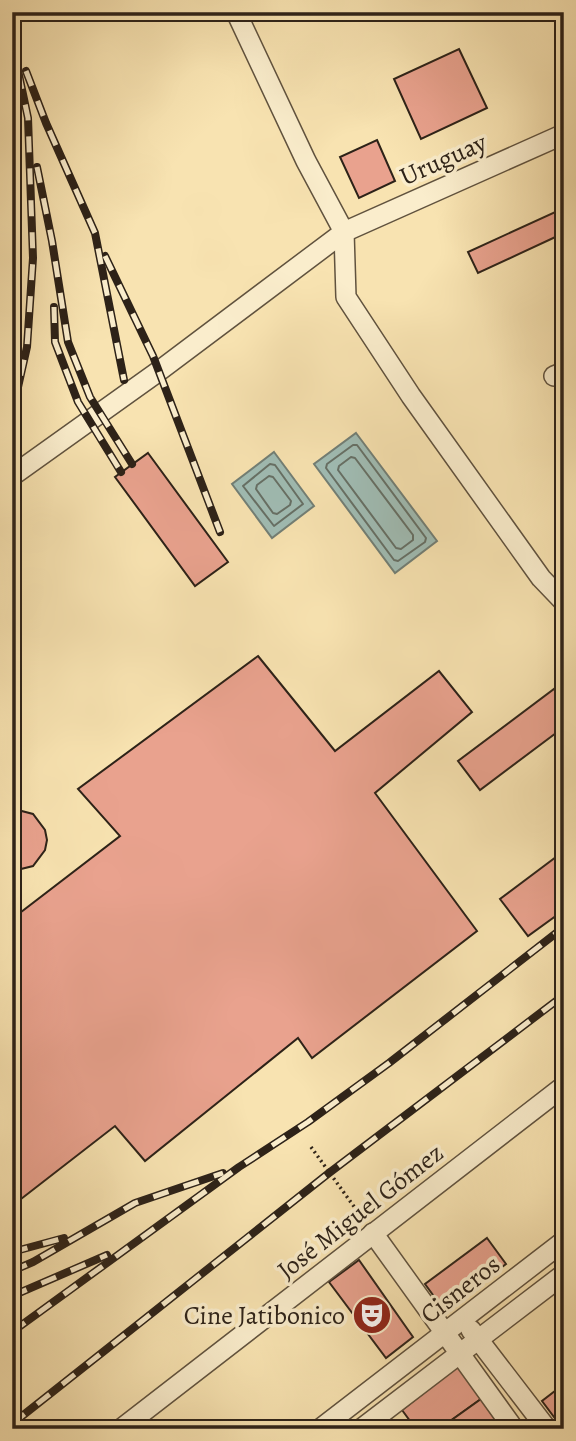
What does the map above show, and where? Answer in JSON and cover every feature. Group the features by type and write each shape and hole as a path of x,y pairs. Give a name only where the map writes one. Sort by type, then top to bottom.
{"street":[{"path":"236,12 306,161 344,232 346,296 419,407 541,578 563,601"},
{"name":"Uruguay","path":"12,476 159,371 344,232 564,134"},
{"name":"José Miguel Gómez","path":"121,1429 564,1086"},
{"path":"373,1233 514,1429"},
{"name":"Cisneros","path":"320,1429 564,1241"},
{"name":"Cisneros","path":"361,1429 564,1274"},
{"path":"463,1321 547,1429"}],"path":[{"path":"311,1147 373,1233"}],"water":[{"path":"356,433 437,541 395,573 314,464"},
{"path":"274,452 314,506 272,538 232,484"}],"building":[{"path":"459,49 487,108 421,139 394,79"},
{"path":"377,140 395,181 359,198 340,157"},
{"path":"564,208 564,233 478,273 468,252"},
{"path":"148,453 228,562 195,586 115,477"},
{"path":"258,656 335,751 439,671 472,712 375,793 477,931 312,1058 298,1038 145,1161 115,1126 12,1206 12,919 120,836 78,789"},
{"path":"554,689 564,702 564,727 480,790 458,761"},
{"path":"14,809 33,814 45,830 47,840 45,850 33,866 13,871"},
{"path":"564,851 564,910 528,936 500,899"},
{"path":"487,1238 506,1264 444,1310 425,1284"},
{"path":"359,1260 413,1337 386,1358 329,1282"},
{"path":"458,1366 481,1399 439,1429 416,1429 402,1410"},
{"path":"564,1384 564,1429 563,1429 542,1401"},
{"path":"481,1399 502,1429 439,1429"}],"railway":[{"path":"12,42 28,118 33,258 27,347 12,414"},
{"path":"26,71 95,233 124,380"},
{"path":"37,167 68,342 90,397 132,464"},
{"path":"105,256 153,356 220,532"},
{"path":"54,307 55,342 78,402 121,472"},
{"path":"12,1332 239,1167 308,1122 389,1063 564,927"},
{"path":"12,1424 329,1173 564,995"},
{"path":"12,1271 33,1262 135,1203 223,1173"},
{"path":"12,1252 64,1238"},
{"path":"12,1296 107,1255"}],"place":[{"name":"Cine Jatibonico","path":"372,1315"}]}
